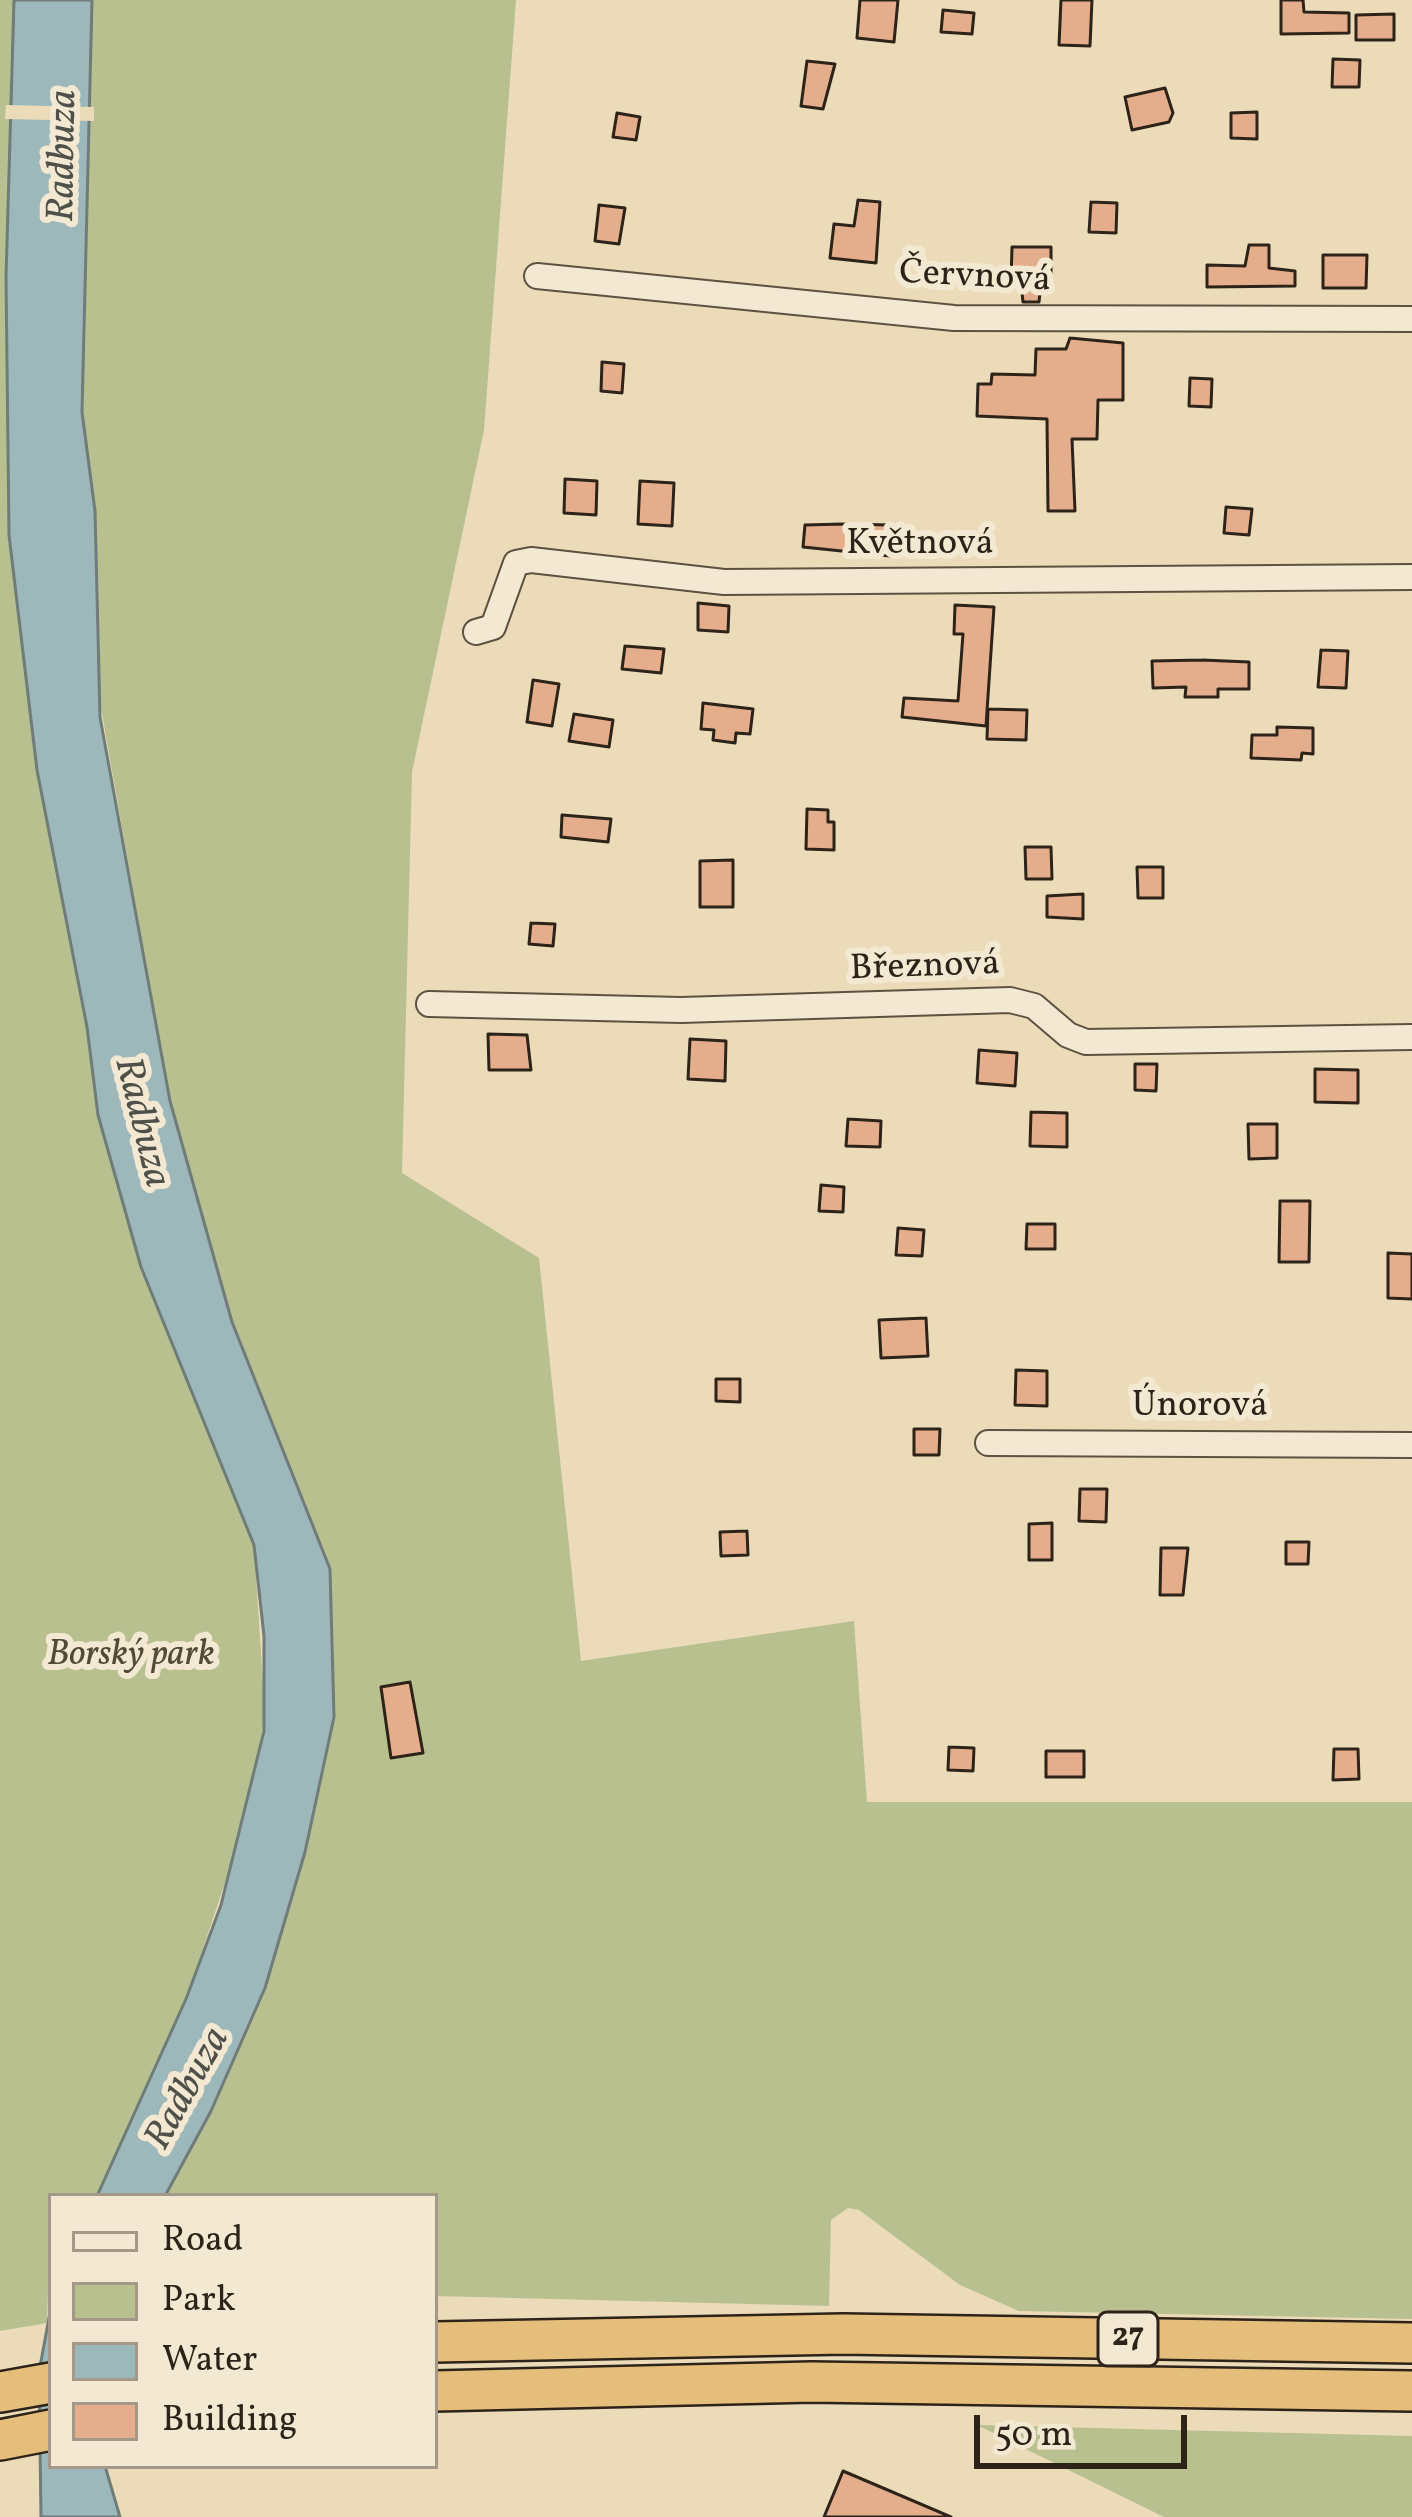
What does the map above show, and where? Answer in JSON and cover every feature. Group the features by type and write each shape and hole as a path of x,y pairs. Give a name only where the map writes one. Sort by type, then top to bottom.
{"highway":[{"name":"27","path":"438,2342 844,2334 1412,2343"},
{"name":"27","path":"438,2391 614,2383 1412,2391"},
{"path":"0,2392 48,2384"},
{"path":"0,2440 48,2431"}],"street":[{"name":"Červnová","path":"537,276 954,319 1412,319"},
{"name":"Květnová","path":"476,632 493,627 516,563 531,560 724,582 1412,578"},
{"name":"Březnová","path":"429,1004 681,1010 1010,1000 1034,1006 1068,1035 1086,1042 1412,1037"},
{"name":"Únorová","path":"988,1443 1412,1445"}],"green space":[{"name":"Borský park","path":"0,0 14,0 7,264 9,535 35,756 87,1027 98,1115 141,1267 254,1545 265,1715 247,1817 186,1999 98,2193 48,2193 47,2323 0,2331"},
{"path":"92,0 516,0 484,430 412,772 402,1173 539,1258 581,1661 854,1621 867,1802 1412,1802 1412,2319 1019,2311 960,2285 859,2210 848,2208 831,2220 829,2306 438,2296 438,2193 167,2193 211,2111 265,1988 305,1852 334,1717 330,1569 232,1322 170,1101 100,702 95,511 82,412"},
{"path":"977,2425 1412,2436 1412,2517 1164,2517"}],"water":[{"name":"Radbuza","path":"14,0 92,0 82,412 95,511 100,717 170,1101 232,1322 330,1569 334,1717 305,1852 265,1988 211,2111 167,2193 98,2193 186,1999 221,1905 264,1731 264,1636 254,1545 141,1267 98,1115 87,1027 37,770 9,535 6,277"},
{"path":"48,2323 48,2469 106,2469 120,2517 41,2517 39,2372"}],"pier":[{"path":"6,105 94,107 94,121 5,119"}],"building":[{"path":"860,0 898,0 894,42 857,38"},
{"path":"1061,0 1092,0 1090,46 1059,45"},
{"path":"1281,0 1303,0 1304,12 1349,13 1349,33 1281,34"},
{"path":"943,10 974,13 972,34 941,32"},
{"path":"1394,14 1394,40 1356,40 1356,15"},
{"path":"1333,59 1360,60 1359,87 1332,87"},
{"path":"807,61 835,64 823,109 801,106"},
{"path":"1165,88 1173,113 1169,122 1132,130 1125,97"},
{"path":"1257,112 1257,139 1231,138 1231,113"},
{"path":"617,113 640,117 636,140 613,137"},
{"path":"858,200 880,202 876,263 830,258 834,224 854,226"},
{"path":"1091,202 1117,203 1116,233 1089,232"},
{"path":"599,205 625,208 619,244 595,241"},
{"path":"1249,245 1269,245 1269,268 1295,271 1295,286 1207,287 1207,265 1245,266"},
{"path":"1012,247 1051,247 1051,283 1041,283 1039,302 1023,302 1021,283 1011,282"},
{"path":"1323,255 1367,255 1366,288 1323,288"},
{"path":"1070,338 1123,343 1123,400 1098,400 1097,439 1072,439 1075,511 1048,511 1047,419 977,416 978,384 991,384 992,374 1035,375 1036,349 1066,349"},
{"path":"602,362 624,364 622,393 601,391"},
{"path":"1190,378 1212,379 1211,407 1189,406"},
{"path":"565,479 597,481 596,515 564,513"},
{"path":"640,481 674,483 672,526 638,524"},
{"path":"1226,507 1252,509 1249,535 1224,533"},
{"path":"805,525 890,525 890,556 803,547"},
{"path":"698,603 729,606 728,632 698,630"},
{"path":"955,605 994,607 986,726 902,717 904,698 958,701 963,634 954,634"},
{"path":"625,646 664,649 661,673 622,669"},
{"path":"1321,650 1348,651 1346,688 1318,687"},
{"path":"1152,661 1249,662 1249,689 1218,689 1218,697 1185,697 1186,687 1153,688"},
{"path":"533,680 559,684 552,726 527,722"},
{"path":"703,703 753,709 750,734 736,733 735,743 713,740 714,730 701,729"},
{"path":"988,709 1027,710 1026,740 987,739"},
{"path":"574,714 613,720 609,747 569,741"},
{"path":"1277,727 1313,728 1313,754 1302,753 1301,760 1251,758 1252,735 1277,735"},
{"path":"807,809 828,810 828,822 834,822 834,850 806,849"},
{"path":"562,815 611,819 608,842 561,837"},
{"path":"1025,847 1051,847 1052,879 1026,879"},
{"path":"733,860 733,907 700,907 700,861"},
{"path":"1137,867 1163,867 1163,898 1138,898"},
{"path":"1083,894 1083,919 1047,917 1047,896"},
{"path":"531,923 555,924 553,946 529,944"},
{"path":"488,1034 527,1035 531,1070 489,1070"},
{"path":"690,1039 726,1041 725,1081 688,1079"},
{"path":"979,1050 1017,1053 1015,1086 977,1083"},
{"path":"1135,1064 1157,1064 1156,1091 1135,1090"},
{"path":"1315,1069 1358,1070 1358,1103 1315,1102"},
{"path":"1031,1112 1067,1113 1067,1147 1030,1146"},
{"path":"848,1119 881,1121 880,1147 846,1146"},
{"path":"1248,1124 1277,1124 1277,1158 1249,1159"},
{"path":"821,1185 844,1187 843,1212 819,1211"},
{"path":"1280,1201 1310,1201 1309,1262 1279,1262"},
{"path":"1027,1224 1055,1224 1055,1249 1026,1249"},
{"path":"898,1228 924,1230 922,1256 896,1255"},
{"path":"1388,1253 1412,1254 1412,1299 1388,1298"},
{"path":"926,1318 928,1356 881,1358 879,1320"},
{"path":"1016,1370 1047,1371 1047,1406 1015,1405"},
{"path":"716,1379 740,1379 740,1402 716,1401"},
{"path":"914,1429 940,1429 939,1455 914,1455"},
{"path":"1080,1489 1107,1489 1106,1522 1079,1521"},
{"path":"1052,1523 1052,1560 1029,1560 1029,1524"},
{"path":"747,1531 748,1555 721,1556 720,1532"},
{"path":"1286,1542 1309,1542 1308,1564 1286,1564"},
{"path":"1161,1548 1188,1548 1183,1595 1160,1595"},
{"path":"410,1682 423,1753 391,1758 381,1687"},
{"path":"949,1747 974,1748 973,1771 948,1770"},
{"path":"1334,1749 1358,1749 1359,1779 1333,1780"},
{"path":"1046,1751 1084,1751 1084,1777 1046,1777"},
{"path":"843,2471 951,2517 824,2517"}]}
